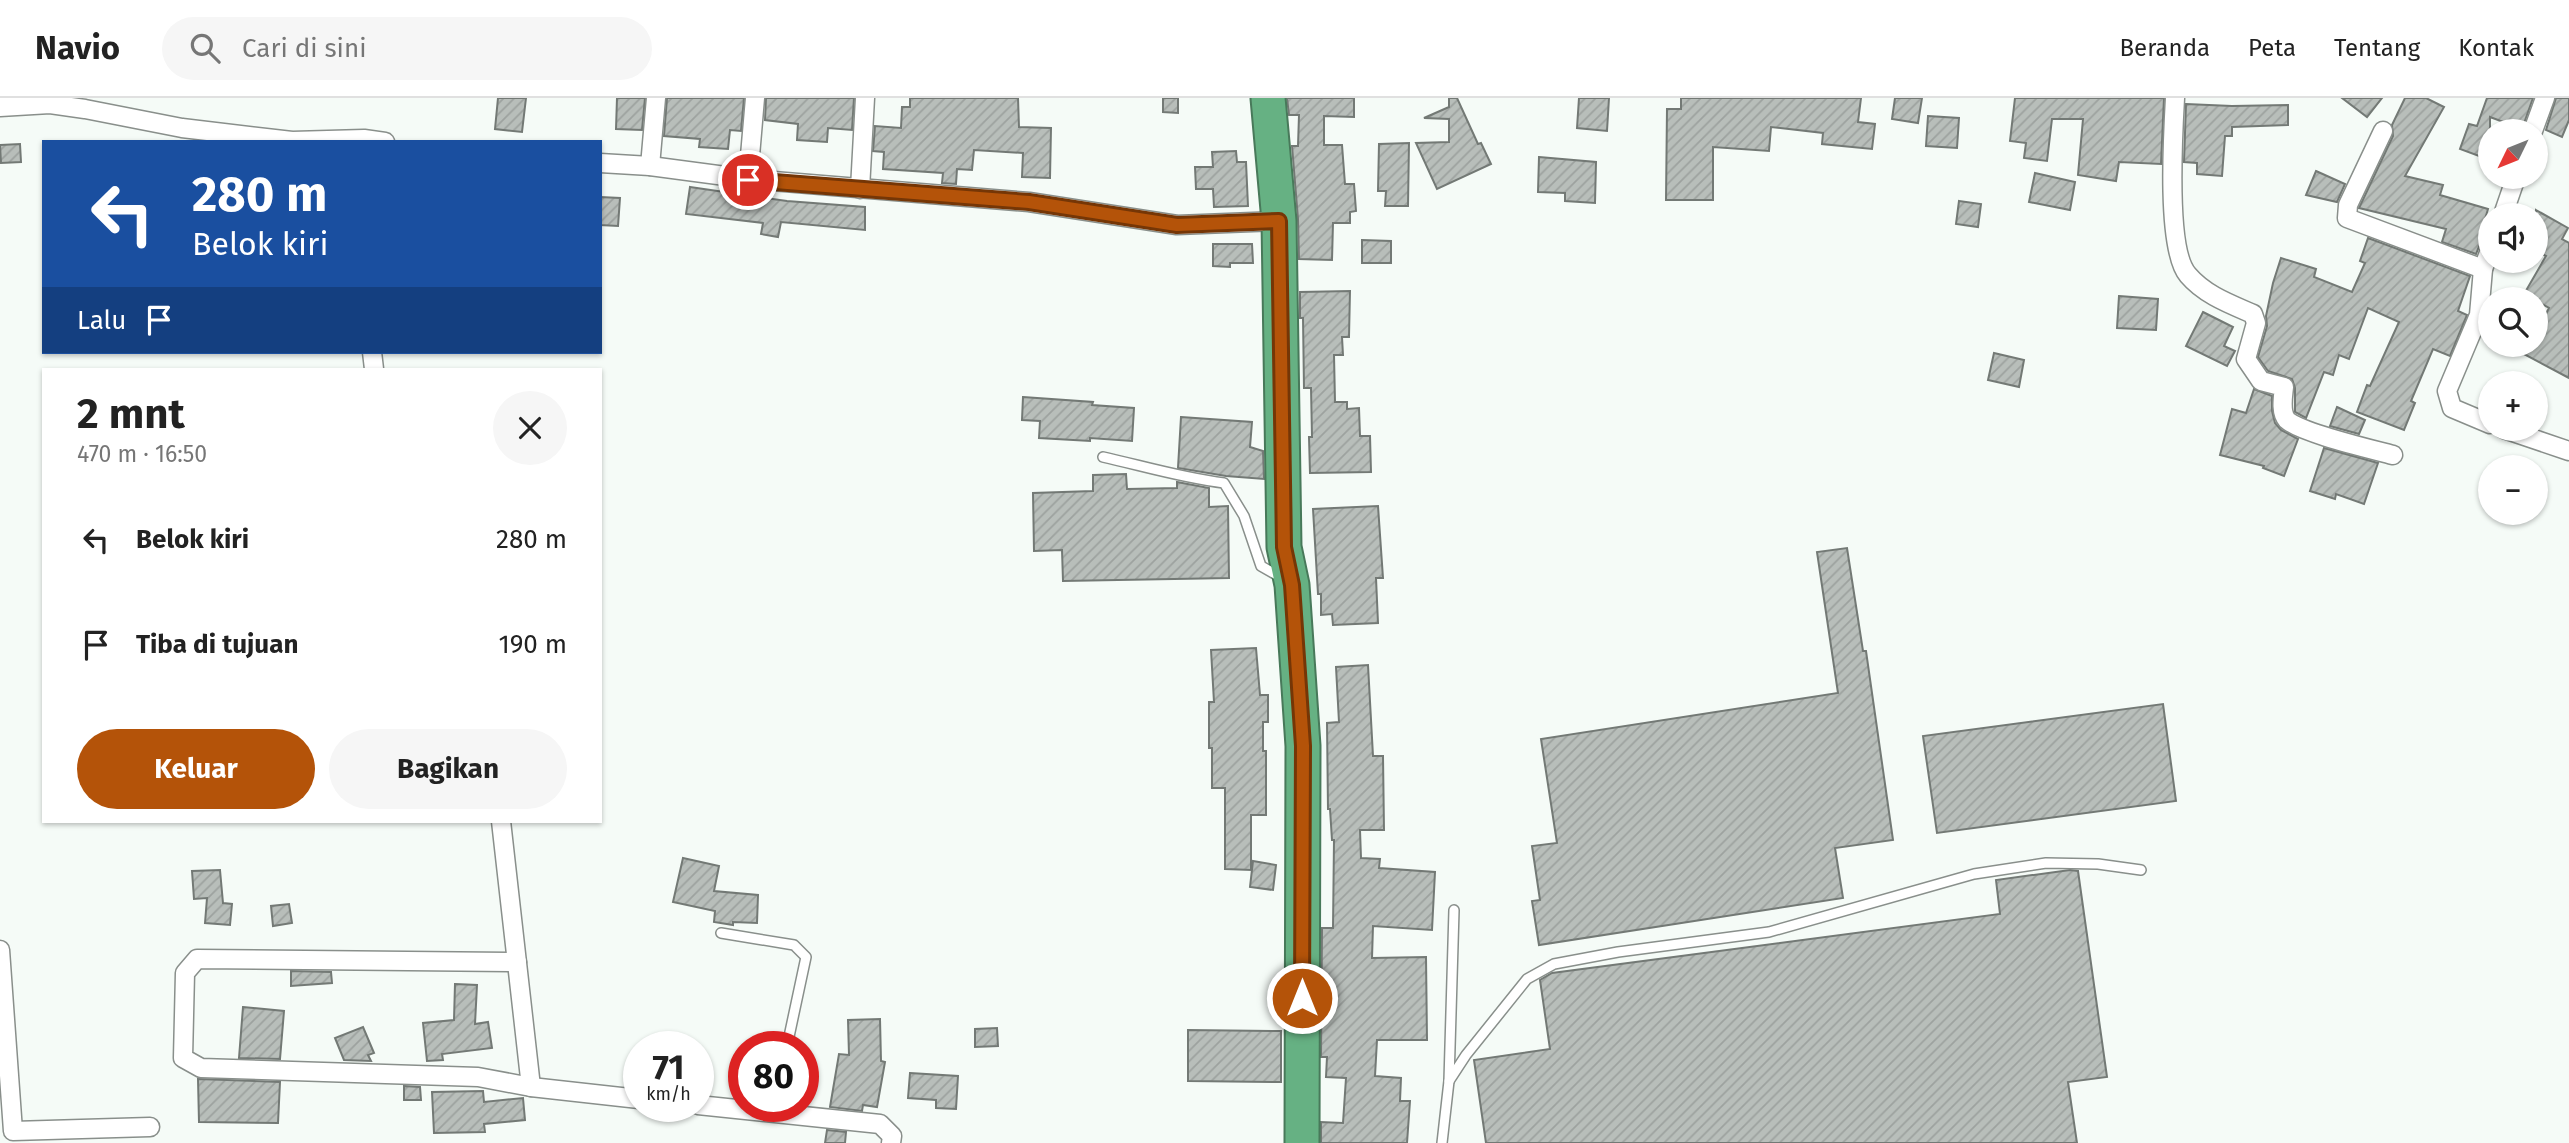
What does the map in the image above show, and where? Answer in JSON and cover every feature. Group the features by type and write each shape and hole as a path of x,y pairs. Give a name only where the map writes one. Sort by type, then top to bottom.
{"highway":[{"path":"1268,98 1279,221 1284,547 1292,585 1303,746 1302,1143"}],"street":[{"path":"650,166 656,98"},
{"path":"748,180 755,98"},
{"path":"860,189 864,98"},
{"path":"2175,98 2171,183 2179,253 2186,274 2210,294 2253,314 2256,323 2246,359 2261,381 2284,387 2283,412 2287,420 2314,433 2393,455"},
{"path":"2537,119 2545,98"},
{"path":"0,107 86,103 182,128 284,140"},
{"path":"2383,131 2348,205 2347,218 2478,267"},
{"path":"602,163 650,166 748,180 1029,202 1177,225 1279,221"},
{"path":"2478,419 2452,408 2447,391 2479,315 2483,273"},
{"path":"2539,441 2569,451"},
{"path":"501,823 531,1087"},
{"path":"0,950 13,1131 150,1127"},
{"path":"517,962 197,959 185,973 183,1058 201,1069 478,1077 531,1087 623,1096"},
{"path":"819,1115 880,1124 892,1136 891,1143"}],"lane":[{"path":"1102,457 1168,471 1188,479 1224,483 1244,516 1262,566 1292,585"},
{"path":"1449,1081 1466,1055 1527,979 1554,964 1618,952 1769,932 1974,874 2046,863 2098,863 2141,870"},
{"path":"1442,1143 1449,1081 1454,909"},
{"path":"721,933 794,945 806,957 790,1031"}],"building":[{"path":"498,98 526,98 522,132 495,129"},
{"path":"617,98 645,98 642,130 616,129"},
{"path":"667,98 744,98 741,131 730,130 728,149 699,147 700,139 664,136"},
{"path":"766,98 854,98 852,130 828,128 827,142 797,140 798,124 765,120"},
{"path":"910,98 1018,98 1019,127 1051,128 1050,178 1022,177 1023,153 974,150 972,170 957,169 956,184 942,183 943,173 883,169 884,152 873,151 875,126 901,128 902,107 910,107"},
{"path":"1163,98 1178,98 1178,113 1163,112"},
{"path":"1287,98 1354,98 1354,117 1324,116 1324,145 1342,145 1345,184 1354,184 1356,211 1350,212 1350,223 1333,223 1332,260 1299,259 1292,146 1298,146 1299,115 1289,115"},
{"path":"1449,98 1457,98 1478,144 1481,143 1491,164 1437,189 1416,143 1449,142 1449,119 1424,118 1449,107"},
{"path":"1579,98 1609,98 1607,131 1577,128"},
{"path":"1681,98 1861,98 1858,122 1875,124 1872,149 1822,144 1823,133 1771,127 1769,151 1713,147 1713,200 1666,200 1667,109 1681,109"},
{"path":"1895,98 1922,98 1918,123 1892,119"},
{"path":"2015,98 2164,98 2161,164 2119,162 2116,181 2078,175 2083,119 2052,119 2047,161 2024,158 2026,143 2010,141"},
{"path":"2342,98 2382,98 2367,117"},
{"path":"2405,98 2426,98 2444,107 2405,176 2443,185 2440,195 2478,206 2476,254 2442,242 2446,229 2359,208 2393,136 2392,125"},
{"path":"2487,98 2533,98 2526,119 2480,119"},
{"path":"2556,98 2569,98 2569,120 2562,137 2548,131"},
{"path":"2186,104 2288,105 2288,125 2232,127 2232,136 2225,136 2222,176 2197,174 2197,163 2184,162"},
{"path":"1928,116 1959,118 1957,148 1926,146"},
{"path":"2478,123 2478,156 2460,149 2469,124 2477,126"},
{"path":"1409,143 1408,206 1385,206 1386,191 1378,191 1379,144"},
{"path":"20,144 21,162 1,163 0,145"},
{"path":"1236,151 1237,162 1246,162 1248,206 1214,207 1213,189 1196,189 1195,167 1213,167 1212,152"},
{"path":"1539,157 1596,162 1595,203 1565,201 1565,193 1538,192"},
{"path":"2316,171 2345,184 2337,202 2306,195"},
{"path":"2035,173 2075,182 2070,210 2029,202"},
{"path":"690,187 787,201 865,207 865,230 781,222 778,237 761,234 763,223 686,214"},
{"path":"602,197 620,198 618,226 602,225"},
{"path":"1959,201 1981,204 1978,227 1956,224"},
{"path":"2548,217 2568,228 2562,239 2569,243 2569,378 2530,357 2548,357 2549,308 2548,287 2528,287 2536,273 2548,273"},
{"path":"2368,238 2470,276 2458,311 2467,315 2450,356 2433,349 2411,401 2415,403 2404,430 2357,412 2367,385 2370,386 2399,322 2368,308 2349,359 2339,355 2333,375 2324,372 2306,418 2295,412 2295,388 2292,379 2268,371 2258,357 2267,326 2266,316 2273,283 2281,258 2316,269 2314,277 2352,292 2365,263 2360,261"},
{"path":"1362,240 1391,241 1391,263 1362,263"},
{"path":"1213,244 1252,244 1253,263 1230,263 1230,267 1213,266"},
{"path":"1350,291 1349,337 1342,337 1343,355 1334,355 1335,402 1347,402 1347,409 1359,408 1360,436 1370,436 1371,472 1310,473 1311,388 1304,388 1300,292"},
{"path":"2119,296 2158,299 2156,330 2117,328"},
{"path":"2203,312 2233,327 2224,346 2235,351 2227,366 2186,346"},
{"path":"1994,353 2024,360 2019,387 1988,380"},
{"path":"2254,389 2272,396 2275,423 2281,430 2298,439 2284,476 2263,468 2264,466 2220,455 2232,409 2246,413"},
{"path":"1023,397 1134,408 1132,441 1039,438 1040,421 1022,420"},
{"path":"2337,407 2365,420 2359,434 2330,426"},
{"path":"1181,417 1252,422 1250,447 1263,451 1264,479 1178,468"},
{"path":"2324,448 2378,463 2364,504 2336,494 2335,499 2310,491"},
{"path":"1126,474 1127,489 1177,488 1177,482 1209,488 1209,507 1228,506 1229,578 1063,581 1062,550 1034,551 1033,493 1093,491 1093,475"},
{"path":"1378,506 1383,578 1376,578 1378,623 1333,625 1332,614 1321,615 1313,509"},
{"path":"1847,548 1863,651 1866,651 1893,840 1835,848 1843,898 1539,945 1532,901 1540,900 1532,846 1557,843 1541,739 1838,693 1817,552"},
{"path":"1256,648 1260,695 1268,695 1268,722 1263,722 1266,815 1251,815 1251,870 1225,869 1225,788 1212,788 1212,748 1209,748 1209,702 1214,702 1211,650"},
{"path":"1368,665 1373,756 1383,756 1384,830 1360,830 1361,858 1380,859 1379,868 1435,872 1432,930 1373,926 1372,958 1426,957 1427,1040 1377,1040 1375,1076 1401,1078 1400,1101 1410,1101 1407,1143 1321,1143 1321,1122 1343,1123 1346,1078 1326,1077 1327,1057 1321,1057 1322,928 1333,928 1334,840 1328,809 1327,723 1339,722 1336,667"},
{"path":"2163,704 2176,801 1937,833 1923,736"},
{"path":"683,858 719,866 714,891 758,895 757,923 733,922 733,925 714,922 715,911 673,902"},
{"path":"1253,861 1276,865 1273,890 1250,887"},
{"path":"220,870 223,903 232,904 230,925 205,923 207,898 194,899 192,871"},
{"path":"2078,871 2107,1077 2068,1082 2077,1143 1486,1143 1474,1060 1550,1049 1540,980 1552,973 2000,914 1996,880"},
{"path":"289,904 292,923 273,926 271,906"},
{"path":"291,971 331,972 332,983 291,986"},
{"path":"455,984 477,985 475,1024 488,1022 492,1048 442,1054 443,1060 427,1061 423,1023 454,1020"},
{"path":"243,1007 284,1011 280,1059 239,1058"},
{"path":"880,1019 881,1061 885,1062 877,1107 863,1105 862,1111 830,1107 839,1054 849,1055 848,1020"},
{"path":"363,1027 374,1053 368,1055 371,1061 344,1060 335,1038"},
{"path":"997,1028 998,1046 975,1047 975,1029"},
{"path":"1188,1030 1281,1031 1281,1082 1188,1081"},
{"path":"910,1073 958,1076 956,1109 936,1108 936,1100 908,1098"},
{"path":"198,1079 280,1082 278,1123 199,1122"},
{"path":"404,1086 420,1087 421,1100 404,1100"},
{"path":"483,1091 484,1102 523,1098 525,1120 484,1124 485,1132 434,1133 432,1092"},
{"path":"827,1130 846,1132 845,1143 825,1143"}],"route":[{"path":"748,180 1029,202 1177,225 1279,221 1284,547 1292,585 1303,746 1302,998"}]}
